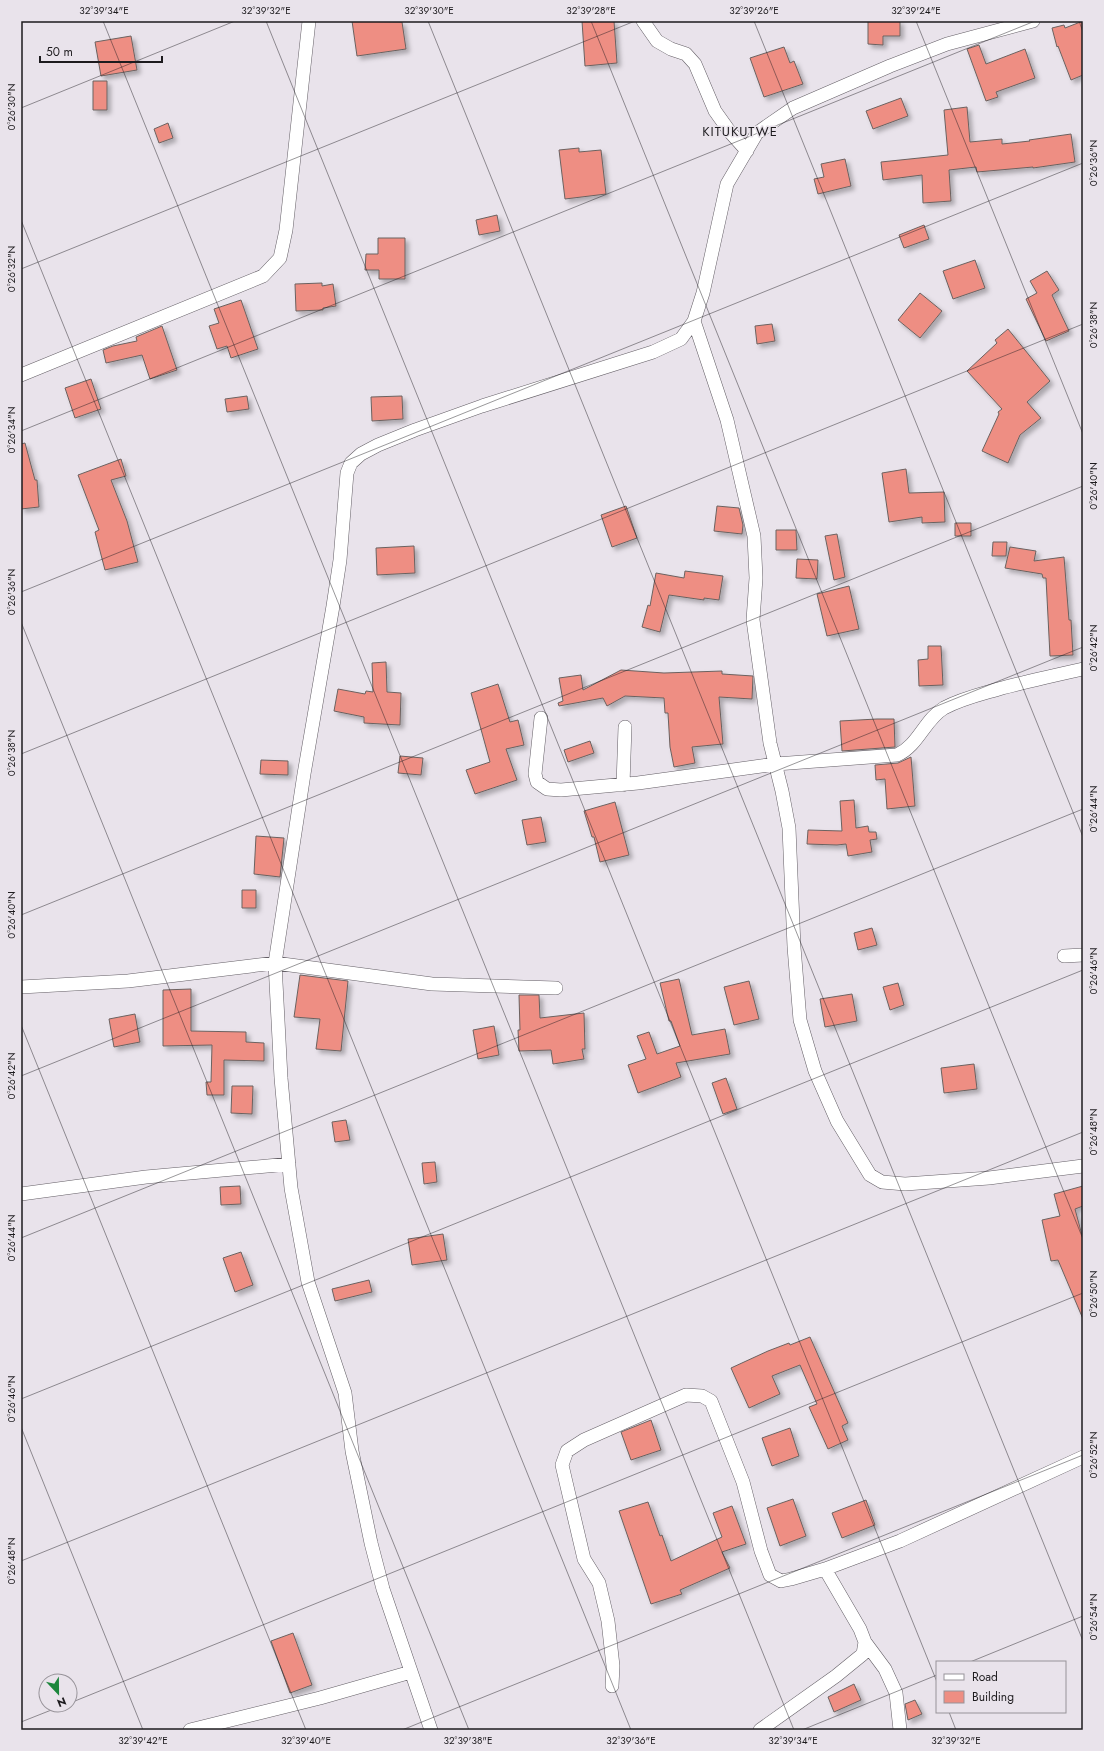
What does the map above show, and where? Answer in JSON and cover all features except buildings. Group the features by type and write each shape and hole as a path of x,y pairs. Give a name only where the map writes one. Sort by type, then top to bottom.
{"street":[{"path":"21,375 263,276 280,258 286,230 309,21"},
{"path":"643,21 657,41 671,49 686,54 695,64 715,111 730,132 747,151"},
{"path":"431,1730 383,1589 371,1543 352,1451 345,1393 308,1282 291,1188 281,1078 275,963 304,774 340,560 347,473 350,463 361,454 378,445 415,430 482,406 653,352 681,339 694,321 728,184 757,133 793,108 890,66 947,44 1033,21"},
{"path":"694,321 727,420 754,536 756,578 752,620 770,743 776,764 789,828 794,947 800,1020 815,1071 837,1121 870,1175 882,1182 905,1184 989,1178 1083,1166"},
{"path":"541,718 535,774 537,782 547,789 555,790 623,784 776,764 897,755 904,752 926,725 942,709 964,698 1083,669"},
{"path":"623,784 625,727"},
{"path":"1064,956 1083,955"},
{"path":"21,988 128,980 275,963 432,984 556,988"},
{"path":"21,1194 146,1177 289,1164"},
{"path":"612,1686 613,1666 608,1621 599,1583 584,1559 562,1465 567,1451 584,1440 686,1395 702,1396 711,1401 743,1482 761,1551 770,1576 781,1580 786,1580 825,1569 900,1541 1083,1457"},
{"path":"825,1569 860,1628 865,1642 885,1669 896,1693 900,1730"},
{"path":"760,1730 836,1676 863,1654 865,1642"},
{"path":"190,1730 320,1698 411,1672"}],"district":[{"name":"KITUKUTWE","path":"740,131"}]}
